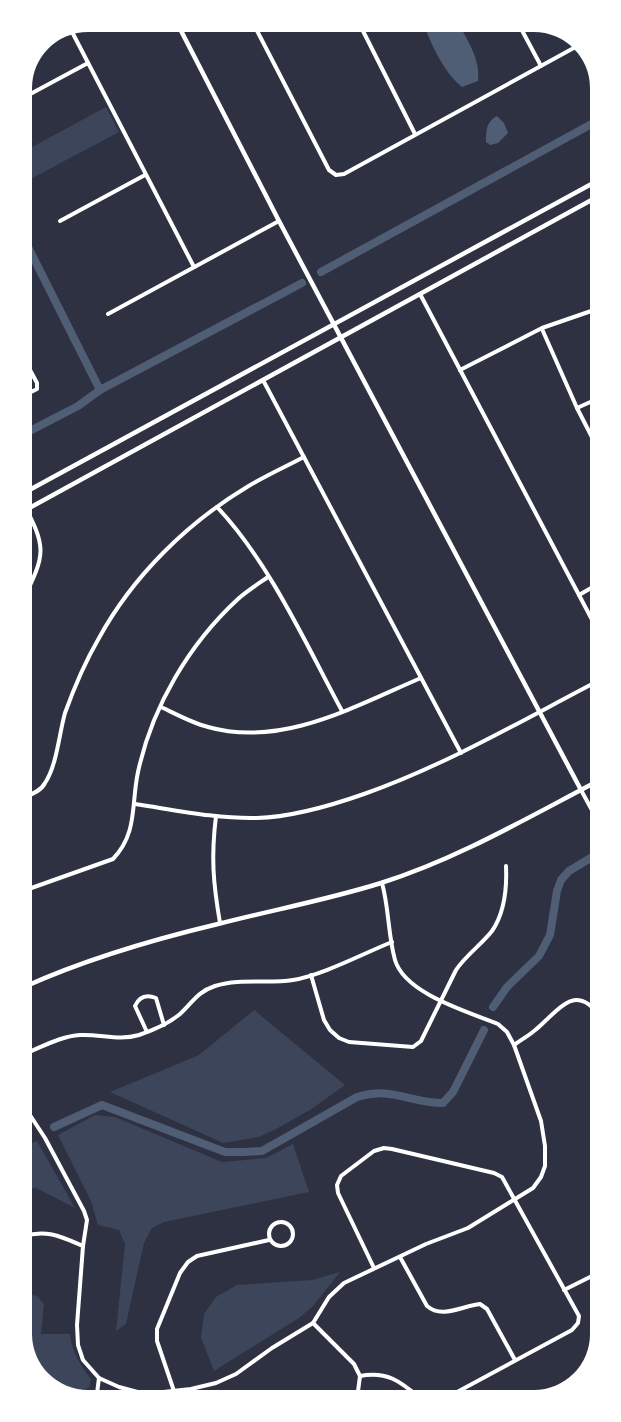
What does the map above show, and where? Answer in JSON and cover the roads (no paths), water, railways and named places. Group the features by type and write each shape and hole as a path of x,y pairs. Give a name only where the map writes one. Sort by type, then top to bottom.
{"street":[{"path":"183,32 334,326 541,711 590,807"},
{"path":"258,32 328,170 336,175 344,174 573,48"},
{"path":"364,32 415,134"},
{"path":"523,32 541,66"},
{"path":"73,34 194,267"},
{"path":"32,93 88,63"},
{"path":"60,221 145,175"},
{"path":"32,489 590,186"},
{"path":"32,506 590,201"},
{"path":"108,314 279,221"},
{"path":"420,294 590,616"},
{"path":"460,370 542,328 590,311"},
{"path":"542,328 590,433"},
{"path":"32,374 37,383 37,389 32,392"},
{"path":"263,380 461,753"},
{"path":"577,408 590,402"},
{"path":"32,794 47,780 65,714 83,669 99,637 124,598 155,561 183,534 217,507 248,487 304,457"},
{"path":"217,507 231,522 268,577 342,711"},
{"path":"32,521 39,532 42,552 32,581"},
{"path":"32,888 113,859 123,849 129,836 138,774 145,746 172,681 195,648 239,598 268,577"},
{"path":"579,595 590,589"},
{"path":"161,707 207,727 251,733 279,731 313,722 421,678"},
{"path":"135,804 216,816 258,818 298,813 328,806 385,787 461,753 590,685"},
{"path":"32,984 97,958 220,923 321,900 382,883 486,840 590,785"},
{"path":"216,816 212,849 213,881 220,923"},
{"path":"311,975 324,1020 339,1038 349,1042 413,1047 421,1041 463,959 491,932 498,919 507,886 506,866"},
{"path":"182,1390 216,1383 236,1374 313,1323 329,1297 344,1283 468,1227 533,1188 541,1177 545,1166 545,1146 541,1121 514,1045 507,1032 498,1024 429,995 403,974 396,962 388,906 382,883"},
{"path":"32,1051 71,1036 125,1039 164,1025 183,1012 194,998 218,985 293,980 392,942"},
{"path":"147,1032 135,1006 142,997 150,995 156,998 164,1025"},
{"path":"514,1045 567,1002 576,1000 590,1005"},
{"path":"32,1118 45,1138 87,1220 77,1325 78,1345 83,1360 99,1378 130,1390"},
{"path":"374,1268 338,1193 337,1185 341,1176 374,1151 384,1148 392,1149 494,1173 502,1177 579,1316 578,1323 572,1330 461,1390"},
{"path":"284,1222 292,1229 293,1238 288,1245 276,1246 270,1240 270,1228 276,1223 284,1222"},
{"path":"32,1233 48,1232 83,1245"},
{"path":"172,1390 157,1341 157,1329 184,1268 197,1256 270,1240"},
{"path":"400,1257 428,1306 434,1311 442,1312 480,1304 487,1309 516,1360"},
{"path":"564,1290 590,1277"},
{"path":"313,1323 354,1364 360,1376 358,1390"},
{"path":"360,1376 374,1373 386,1375 409,1390"},
{"path":"97,1390 99,1378"}],"waterway":[{"path":"321,272 590,125"},
{"path":"32,255 100,390"},
{"path":"32,430 78,406 100,390 302,283"},
{"path":"493,1007 507,987 539,956 550,935 561,880 569,871 590,858"},
{"path":"54,1127 102,1105 225,1152 262,1151 357,1097 380,1093 443,1103 453,1092 484,1030"}]}
